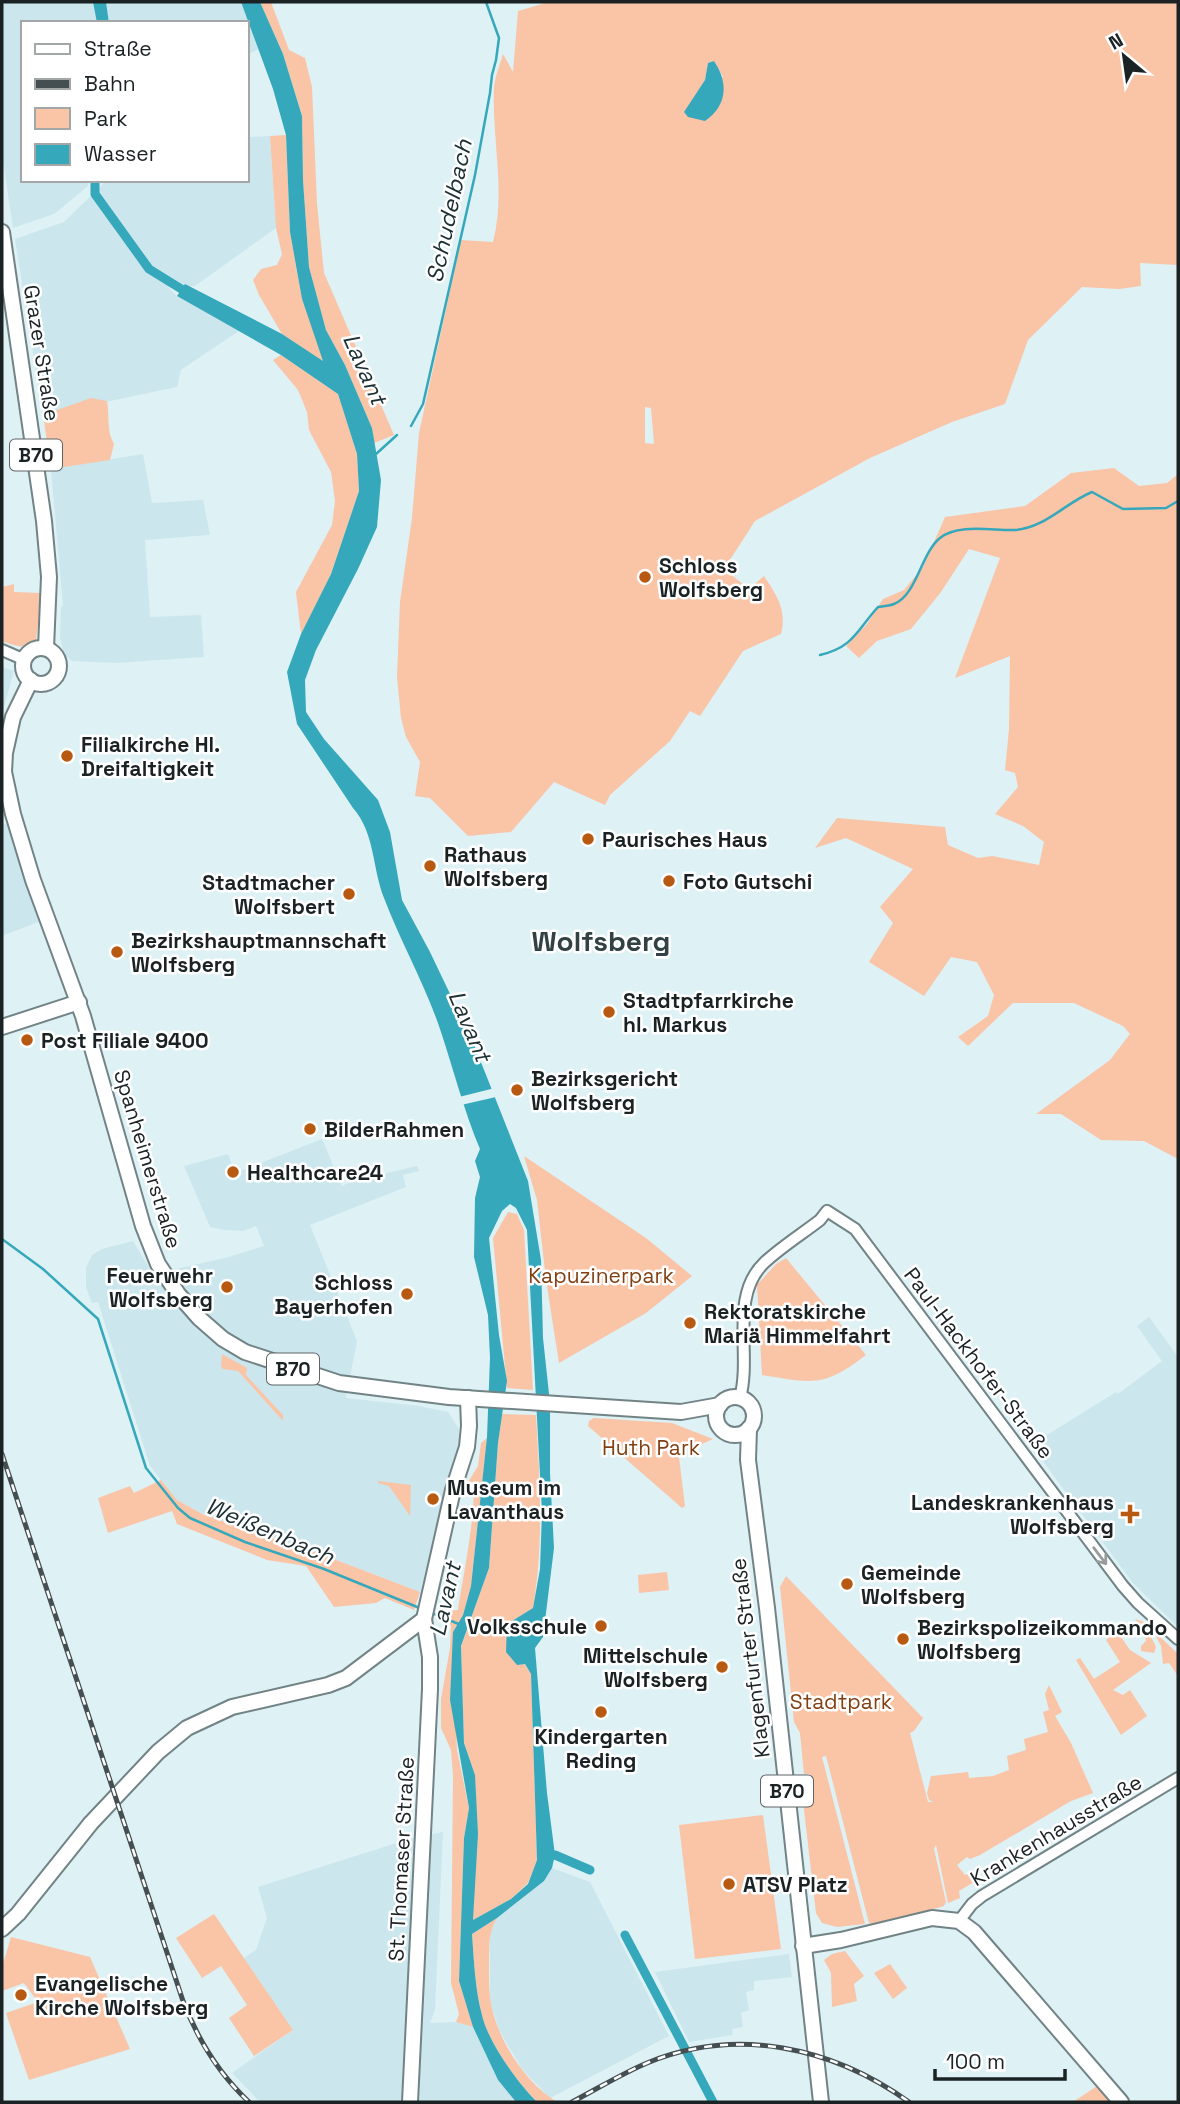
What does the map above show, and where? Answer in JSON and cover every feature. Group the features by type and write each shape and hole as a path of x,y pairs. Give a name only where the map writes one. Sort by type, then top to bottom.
{"main road":[{"name":"Grazer Straße","path":"2,232 44,521 49,577 46,649"},
{"path":"31,680 24,671 25,660 33,650 46,649"},
{"name":"B70","path":"31,680 37,683 49,682 57,674 59,668 56,656 46,649"},
{"name":"Spanheimerstraße","path":"31,680 13,717 5,753 7,816 79,1002 150,1245 178,1294 206,1325 245,1353 339,1383 473,1398 687,1413 717,1422"},
{"path":"2,1027 79,1002"},
{"path":"2,1929 18,1914 91,1823 158,1752 187,1728 232,1707 328,1685 346,1678 424,1619 453,1490 467,1447 473,1398"},
{"name":"B70","path":"720,1405 729,1398 740,1398 750,1405 754,1417 749,1429"},
{"path":"717,1422 716,1413 720,1405"},
{"name":"Spanheimerstraße","path":"687,1413 720,1405"},
{"name":"B70","path":"717,1422 723,1431 734,1435"},
{"path":"734,1435 749,1429"},
{"name":"Klagenfurter Straße","path":"749,1429 748,1460 767,1608 821,2102"},
{"name":"Klagenfurter Straße","path":"734,1435 748,1460"},
{"name":"St. Thomaser Straße","path":"410,2102 430,1689 430,1657 424,1619"},
{"path":"803,1946 841,1940 932,1918 959,1921 968,1925 1121,2102"}],"street":[{"path":"2,650 25,660"},
{"name":"Paul-Hackhofer-Straße","path":"740,1398 744,1380 745,1302 751,1281 764,1263 820,1220 827,1211 855,1229 1123,1586 1178,1639"},
{"name":"Krankenhausstraße","path":"959,1921 982,1896 1178,1778"}],"shaded area":[{"path":"2,2 93,2 97,21 21,21 21,182 89,182 88,186 54,214 13,228 2,154"},
{"path":"106,2 241,2 259,49 248,54 248,21 109,21"},
{"path":"270,136 276,228 195,286 168,287 177,296 239,331 181,370 177,387 43,415 15,239 64,222 105,182 248,182 248,137"},
{"path":"143,454 152,503 203,500 210,535 145,540 150,617 201,615 204,657 115,663 72,661 64,654 60,638 63,606 51,469"},
{"path":"2,667 14,671 2,714"},
{"path":"8,823 41,921 2,936 2,825"},
{"path":"322,1139 342,1186 364,1175 366,1178 417,1166 419,1171 403,1175 406,1187 310,1225 357,1341 346,1398 448,1412 459,1429 459,1442 420,1592 318,1553 204,1515 177,1500 150,1466 98,1302 92,1303 86,1287 86,1268 92,1255 102,1249 133,1241 153,1274 264,1246 256,1226 243,1231 210,1227 184,1166 228,1154 235,1173"},
{"name":"Landeskrankenhaus Wolfsberg","path":"1149,1317 1178,1357 1178,1627 1133,1583 1031,1445 1116,1392 1118,1394 1162,1361 1137,1326"},
{"path":"443,1832 435,2010 430,2023 456,2022 473,2027 498,2080 516,2102 260,2102 232,2073 293,2030 244,1958 256,1950 267,1918 258,1887 412,1838"},
{"path":"552,1868 590,1882 669,2036 550,2098 522,2069 499,2030 490,2001 490,1932 497,1918 544,1881"},
{"path":"789,1954 792,1977 754,1981 754,1990 746,1992 749,2010 741,2013 743,2027 732,2029 733,2035 689,2042 655,1972"}],"green space":[{"path":"260,2 271,2 289,50 305,58 312,87 317,204 324,273 394,435 374,443 372,428 345,365 326,330 309,267 302,116 283,54"},
{"path":"549,2 1178,2 1178,265 1140,263 1141,286 1119,289 1082,287 1028,340 1005,404 952,422 870,458 755,521 724,569 749,589 764,576 782,610 781,634 743,651 700,716 690,711 670,741 610,795 605,805 554,782 511,832 468,836 430,798 415,796 420,762 406,737 401,718 397,677 400,602 412,518 419,433 461,240 493,242 497,223 498,166 494,85 503,54 513,72 518,11","holes":["714,61 723,77 693,99 705,80 708,63","645,407 651,408 654,444 645,443"]},
{"path":"286,135 290,232 302,299 324,362 282,334 253,280 261,269 277,265 282,254 276,228 270,136"},
{"path":"281,355 338,394 357,454 359,491 331,574 301,634 296,592 332,525 335,501 331,472 309,430 307,412 298,390 273,360"},
{"path":"91,398 107,401 109,428 114,444 110,460 51,469 43,415"},
{"path":"1114,468 1139,486 1167,483 1178,474 1178,1159 1144,1141 1101,1140 1061,1114 1036,1114 1110,1060 1130,1034 1123,1026 1074,1003 1013,1003 968,1046 958,1037 988,1016 994,995 977,962 951,957 924,996 869,962 893,923 880,907 913,869 846,838 815,848 837,818 945,827 948,845 978,858 992,856 1039,865 1044,842 1023,826 995,814 1018,787 1015,773 1005,770 1009,729 1010,656 955,678 1000,558 969,549 941,592 911,629 877,641 859,658 846,646 867,624 883,599 904,590 923,567 945,517 1025,506 1071,473"},
{"path":"14,584 14,592 42,593 36,640 28,645 20,646 2,641 2,587"},
{"name":"Kapuzinerpark","path":"524,1156 646,1238 692,1276 646,1313 559,1363 537,1200"},
{"path":"508,1212 517,1214 524,1230 533,1390 507,1388 493,1238"},
{"path":"786,1258 866,1355 828,1378 806,1381 762,1375 757,1285 776,1264"},
{"path":"222,1354 247,1368 246,1375 283,1415 283,1421 238,1371 223,1369"},
{"path":"502,1414 536,1415 540,1512 539,1560 533,1608 507,1624 507,1637 531,1674 537,1860 528,1883 511,1899 473,1920 475,1775 464,1743 461,1646 489,1568"},
{"name":"Huth Park","path":"594,1418 672,1423 713,1439 700,1445 678,1449 685,1506 682,1508 588,1426 589,1421"},
{"path":"487,1438 471,1586 463,1615 453,1632 457,1750 469,1808 464,1838 459,1981 473,2027 456,2022 459,2014 451,1983 453,1776 451,1750 441,1728 441,1699 451,1625 441,1619 442,1611 458,1610 474,1493 472,1485 467,1484 478,1466 481,1443"},
{"path":"161,1480 177,1500 204,1515 318,1553 420,1592 414,1610 385,1598 376,1603 334,1607 306,1566 267,1560 177,1524 172,1511 108,1533 98,1498 130,1486 134,1493"},
{"path":"378,1481 411,1485 410,1516 389,1486"},
{"path":"667,1572 669,1590 639,1593 638,1575"},
{"name":"Stadtpark","path":"786,1576 923,1718 910,1733 928,1802 933,1802 929,1800 927,1793 931,1776 968,1772 969,1778 993,1776 1009,1770 1007,1756 1026,1750 1024,1739 1048,1732 1043,1712 1049,1710 1045,1694 1049,1685 1062,1712 1055,1716 1071,1743 1093,1793 1071,1801 980,1855 970,1859 967,1857 957,1865 965,1875 970,1873 974,1882 959,1891 960,1898 948,1903 936,1845 934,1849 946,1902 944,1906 875,1926 869,1923 826,1756 822,1757 865,1924 837,1927 822,1923 816,1913 802,1793 813,1790 810,1774 804,1774 800,1733 794,1722 780,1587"},
{"path":"1135,1619 1144,1622 1156,1647 1154,1653 1141,1651 1141,1646 1146,1641 1144,1631"},
{"path":"1152,1629 1178,1654 1178,1676 1169,1663 1163,1664 1161,1646"},
{"path":"1117,1631 1130,1650 1151,1663 1113,1690 1123,1695 1130,1690 1147,1716 1121,1735 1076,1660 1080,1658 1094,1679 1120,1662 1106,1640"},
{"path":"763,1815 781,1949 695,1959 679,1825"},
{"path":"214,1914 293,2030 254,2056 229,2018 247,2005 221,1966 202,1978 176,1938"},
{"path":"497,1918 489,1946 489,1990 493,2013 513,2057 533,2083 557,2102 537,2102 504,2061 485,2026 476,1985 472,1934"},
{"path":"11,1937 90,1957 130,2049 29,2080 6,2013 38,2002 24,1983 2,1991 2,1967"},
{"path":"845,1951 864,1976 854,1984 857,2001 832,2007 831,1973 824,1960 832,1954"},
{"path":"890,1964 907,1988 893,1999 874,1973"},
{"path":"1097,2086 1110,2102 1073,2102"}],"water":[{"path":"93,2 106,2 109,21 97,21"},
{"path":"241,2 260,2 283,54 302,116 309,267 326,330 345,365 372,428 381,480 377,527 316,650 305,680 306,712 324,739 378,800 390,832 402,900 473,1042 528,1181 541,1260 543,1338 550,1403 554,1548 543,1637 535,1648 555,1855 552,1868 544,1881 472,1934 476,1985 485,2026 504,2061 537,2102 516,2102 498,2080 473,2027 459,1981 464,1838 469,1808 450,1700 453,1632 463,1615 471,1586 487,1437 490,1358 488,1315 474,1257 475,1198 480,1177 475,1161 480,1149 435,1015 384,898 365,828 297,724 287,672 301,634 331,574 359,491 357,454 338,394 281,355 177,296 185,284 282,334 323,361 302,299 290,232 286,135 273,89","holes":["510,1204 516,1208 527,1230 542,1512 540,1569 533,1608 507,1624 506,1652 517,1665 525,1664 531,1674 537,1860 528,1884 511,1899 473,1920 478,1834 475,1775 464,1743 461,1646 489,1568 498,1443 507,1381 499,1335 489,1238 502,1211"]},
{"path":"714,61 724,86 718,108 705,121 688,117 684,112 705,80 708,63"}],"pier":[{"path":"495,1088 496,1097 461,1105 459,1097"}],"waterway":[{"name":"Schudelbach","path":"411,426 423,404 475,175 496,60 499,38 486,2"},
{"path":"95,182 95,194 149,269 191,295"},
{"name":"Schudelbach","path":"376,454 397,435"},
{"path":"820,655 848,642 878,607 892,605 902,599 914,583 928,553 940,538 948,533 966,529 1026,528 1036,525 1092,492 1123,509 1166,508 1178,501"},
{"name":"Weißenbach","path":"2,1239 43,1269 98,1319 146,1468 178,1508 190,1518 245,1542 324,1569 422,1609"},
{"name":"Weißenbach","path":"432,1613 461,1625"},
{"path":"545,1854 555,1855 590,1870"},
{"path":"625,1935 713,2102"}],"railway":[{"path":"2,1454 183,2001 210,2055 249,2102"},
{"path":"572,2102 637,2067 681,2052 715,2046 749,2045 783,2048 816,2056 879,2083 909,2102"}],"place":[{"name":"Schloss Wolfsberg","path":"645,577"},
{"name":"Filialkirche Hl. Dreifaltigkeit","path":"67,756"},
{"name":"Paurisches Haus","path":"588,839"},
{"name":"Rathaus Wolfsberg","path":"430,866"},
{"name":"Foto Gutschi","path":"669,881"},
{"name":"Stadtmacher Wolfsbert","path":"349,894"},
{"name":"Bezirkshauptmannschaft Wolfsberg","path":"117,952"},
{"name":"Stadtpfarrkirche hl. Markus","path":"609,1012"},
{"name":"Post Filiale 9400","path":"27,1040"},
{"name":"Bezirksgericht Wolfsberg","path":"517,1090"},
{"name":"BilderRahmen","path":"310,1129"},
{"name":"Healthcare24","path":"233,1172"},
{"name":"Feuerwehr Wolfsberg","path":"227,1287"},
{"name":"Schloss Bayerhofen","path":"407,1294"},
{"name":"Rektoratskirche Mariä Himmelfahrt","path":"690,1323"},
{"name":"Museum im Lavanthaus","path":"433,1499"},
{"name":"Landeskrankenhaus Wolfsberg","path":"1130,1514"},
{"name":"Gemeinde Wolfsberg","path":"847,1584"},
{"name":"Volksschule","path":"601,1626"},
{"name":"Bezirkspolizeikommando Wolfsberg","path":"903,1639"},
{"name":"Mittelschule Wolfsberg","path":"722,1667"},
{"name":"Kindergarten Reding","path":"601,1712"},
{"name":"ATSV Platz","path":"729,1884"},
{"name":"Evangelische Kirche Wolfsberg","path":"21,1995"}],"district":[{"name":"Wolfsberg","path":"601,941"}],"water label":[{"name":"Lavant","path":"365,369"},
{"name":"Lavant","path":"470,1026"},
{"name":"Lavant","path":"445,1599"}]}
